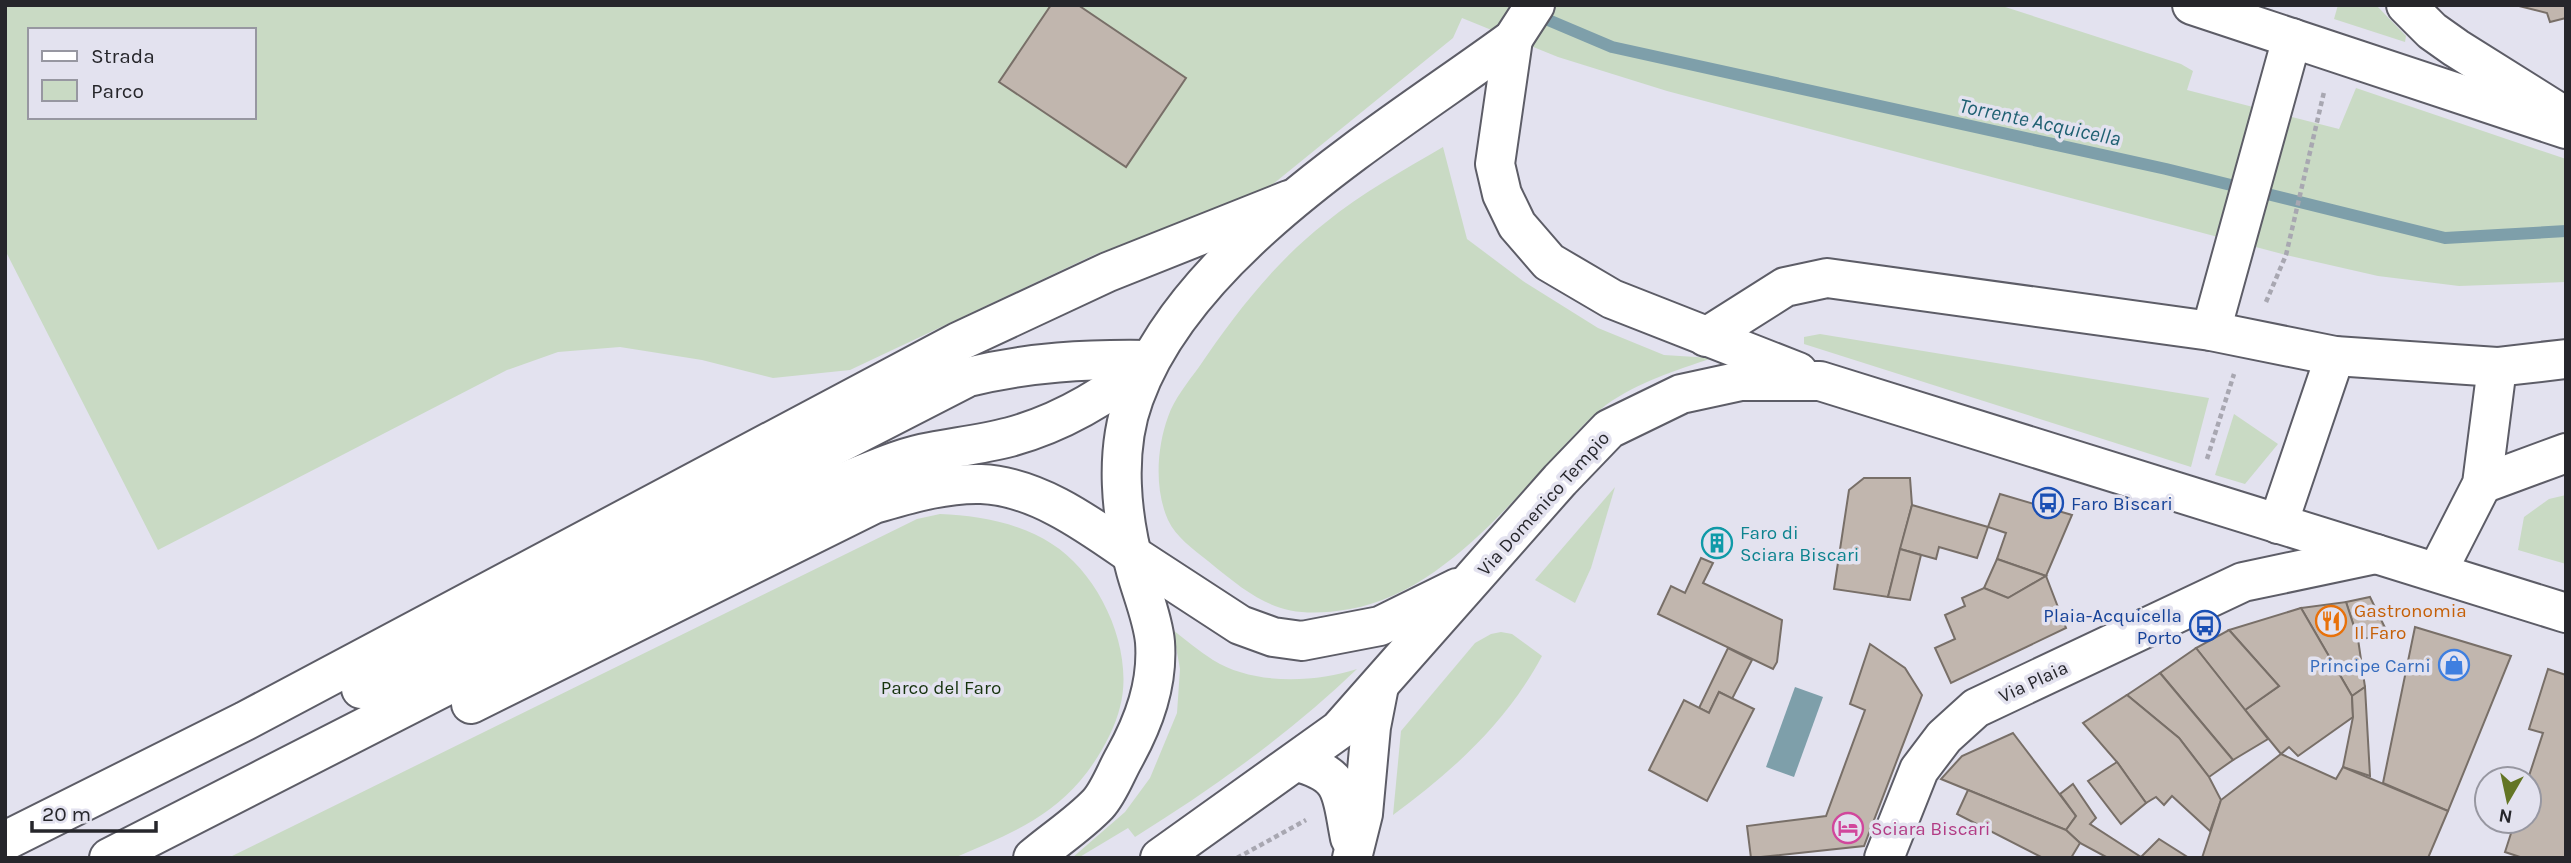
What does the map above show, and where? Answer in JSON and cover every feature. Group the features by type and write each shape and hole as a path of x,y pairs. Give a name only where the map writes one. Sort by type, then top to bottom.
{"main road":[{"path":"1033,858 1099,803 1139,732 1154,682 1155,641 1131,554 1122,493 1122,456 1133,401 1150,360 1177,317 1227,260 1294,198 1513,39 1535,5"},
{"path":"2192,5 2566,129"},
{"path":"2406,5 2432,31 2566,117"},
{"path":"2211,331 2292,38"},
{"path":"1513,39 1495,163 1502,194 1517,225 1549,262 1602,293 1819,381"},
{"path":"2486,64 2566,94"},
{"path":"5,841 245,721 958,342 1108,272 1294,198"},
{"path":"1706,337 1785,286 1827,278 2211,331 2335,356 2497,367 2566,359"},
{"path":"2278,524 2335,356"},
{"path":"31,858 968,377 1016,365 1092,359 1150,360"},
{"path":"109,858 849,480 916,456 1013,436 1088,404 1121,385 1150,360"},
{"path":"2437,572 2482,484 2497,367"},
{"name":"Via Domenico Tempio","path":"1160,858 1339,730 1560,480 1609,429 1643,411 1693,392 1741,381 1819,381 2566,613"},
{"path":"2482,484 2566,453"},
{"path":"166,858 874,504 924,490 982,484 1031,495 1089,524 1240,625 1273,637 1302,640 1380,626 1473,580"},
{"name":"Via Plaia","path":"1884,858 1919,770 1944,737 1976,708 2243,582 2376,554"},
{"path":"1352,854 1363,814 1371,727 1379,686"},
{"path":"1297,762 1329,774 1340,788 1352,854"}],"path":[{"path":"2286,255 2317,124"},
{"path":"1237,858 1308,819"}],"green space":[{"path":"5,5 1999,5 2181,64 2193,71 2187,90 2339,129 2356,88 2566,159 2566,282 2459,286 2378,276 2286,255 1667,91 1558,57 1462,18 1453,38 1267,189 1094,255 850,370 773,378 702,360 620,347 558,352 507,370 158,550 5,250"},
{"path":"2338,5 2376,5 2406,36 2405,42 2334,19"},
{"path":"1443,147 1467,239 1523,281 1598,328 1664,355 1712,358 1644,383 1606,405 1486,528 1436,571 1409,588 1380,601 1326,612 1288,610 1272,605 1226,575 1185,542 1171,526 1159,482 1159,455 1168,417 1182,391 1226,328 1256,290 1289,255 1353,202"},
{"path":"1820,334 2209,398 2191,467 1804,344 1804,337"},
{"path":"2234,414 2278,444 2245,484 2215,475"},
{"path":"1615,487 1591,568 1575,603 1535,580"},
{"path":"2566,495 2566,564 2518,550 2524,517 2549,499"},
{"name":"Parco del Faro","path":"940,514 998,521 1052,544 1085,574 1099,594 1118,639 1123,685 1120,707 1114,726 1099,755 1067,795 1037,818 1005,835 954,858 228,858 917,519"},
{"path":"1173,630 1213,660 1246,674 1265,678 1303,679 1357,669 1278,738 1194,799 1135,837 1128,828 1078,858 1072,858 1125,812 1150,778 1177,713 1180,669"},
{"path":"1501,632 1512,634 1542,656 1528,680 1477,744 1437,781 1393,815 1401,731 1475,643"}],"water":[{"path":"1795,687 1823,697 1794,777 1766,767"}],"building":[{"path":"1051,5 1078,5 1186,78 1126,167 999,82"},
{"path":"2515,5 2566,5 2566,18 2550,22 2547,13"},
{"path":"1864,478 1910,478 1912,505 1888,597 1834,589 1849,490"},
{"path":"2000,494 2072,515 2046,576 1997,559 2006,533 1988,527"},
{"path":"1912,505 1988,527 1977,558 1939,547 1936,559 1900,549"},
{"name":"Faro di Sciara Biscari","path":"1717,528 1727,532 1731,542 1727,552 1717,556 1707,552 1703,542 1707,532"},
{"path":"1900,549 1921,555 1910,600 1888,597"},
{"path":"1701,558 1713,563 1703,583 1782,620 1777,662 1773,669 1658,614 1671,586 1685,593"},
{"path":"1997,559 2046,576 2008,598 1984,588"},
{"path":"2046,576 2066,628 1951,683 1935,648 1955,639 1945,615 1965,606 1962,598 1984,588 2008,598"},
{"path":"2370,597 2389,636 2358,639 2346,602"},
{"path":"2346,602 2358,639 2365,687 2352,696 2301,608"},
{"path":"2301,608 2352,696 2353,717 2298,756 2289,747 2281,754 2245,710 2279,686 2229,630"},
{"path":"2415,627 2511,656 2448,811 2383,783"},
{"path":"2229,630 2279,686 2245,710 2196,648"},
{"path":"1870,644 1905,668 1922,695 1864,846 1751,858 1747,826 1826,816 1865,710 1850,704"},
{"path":"1728,648 1752,660 1732,699 1719,692 1709,713 1699,708"},
{"path":"2196,648 2268,739 2233,760 2160,673"},
{"path":"2548,669 2566,675 2566,858 2523,858 2505,852 2510,835 2543,835 2543,765 2533,765 2543,733 2529,729"},
{"path":"2160,673 2233,760 2209,777 2179,738 2127,695"},
{"path":"2365,687 2370,776 2343,767 2353,717 2352,696"},
{"path":"1719,692 1754,709 1707,801 1649,770 1684,700 1709,713"},
{"path":"2127,695 2179,738 2209,777 2221,800 2210,831 2172,796 2164,805 2156,797 2146,803 2117,762 2083,723"},
{"path":"2013,733 2076,816 2066,830 1941,779 1962,756"},
{"path":"2281,754 2336,779 2343,767 2448,811 2428,858 2202,858 2221,800"},
{"path":"2117,762 2146,803 2121,824 2088,781"},
{"path":"2073,784 2096,818 2090,824 2141,857 2159,839 2189,858 2108,858 2080,843 2066,830 2076,816 2060,794"},
{"path":"1968,790 2066,830 2080,843 2071,858 2043,858 1957,814"}],"waterway":[{"name":"Torrente Acquicella","path":"1534,14 1612,47 2166,169 2445,238 2566,231"}],"place":[{"name":"Faro Biscari","path":"2048,503"},
{"name":"Faro di Sciara Biscari","path":"1717,543"},
{"name":"Gastronomia Il Faro","path":"2331,621"},
{"name":"Plaia-Acquicella Porto","path":"2205,626"},
{"name":"Principe Carni","path":"2454,665"},
{"name":"Sciara Biscari","path":"1848,828"}]}
